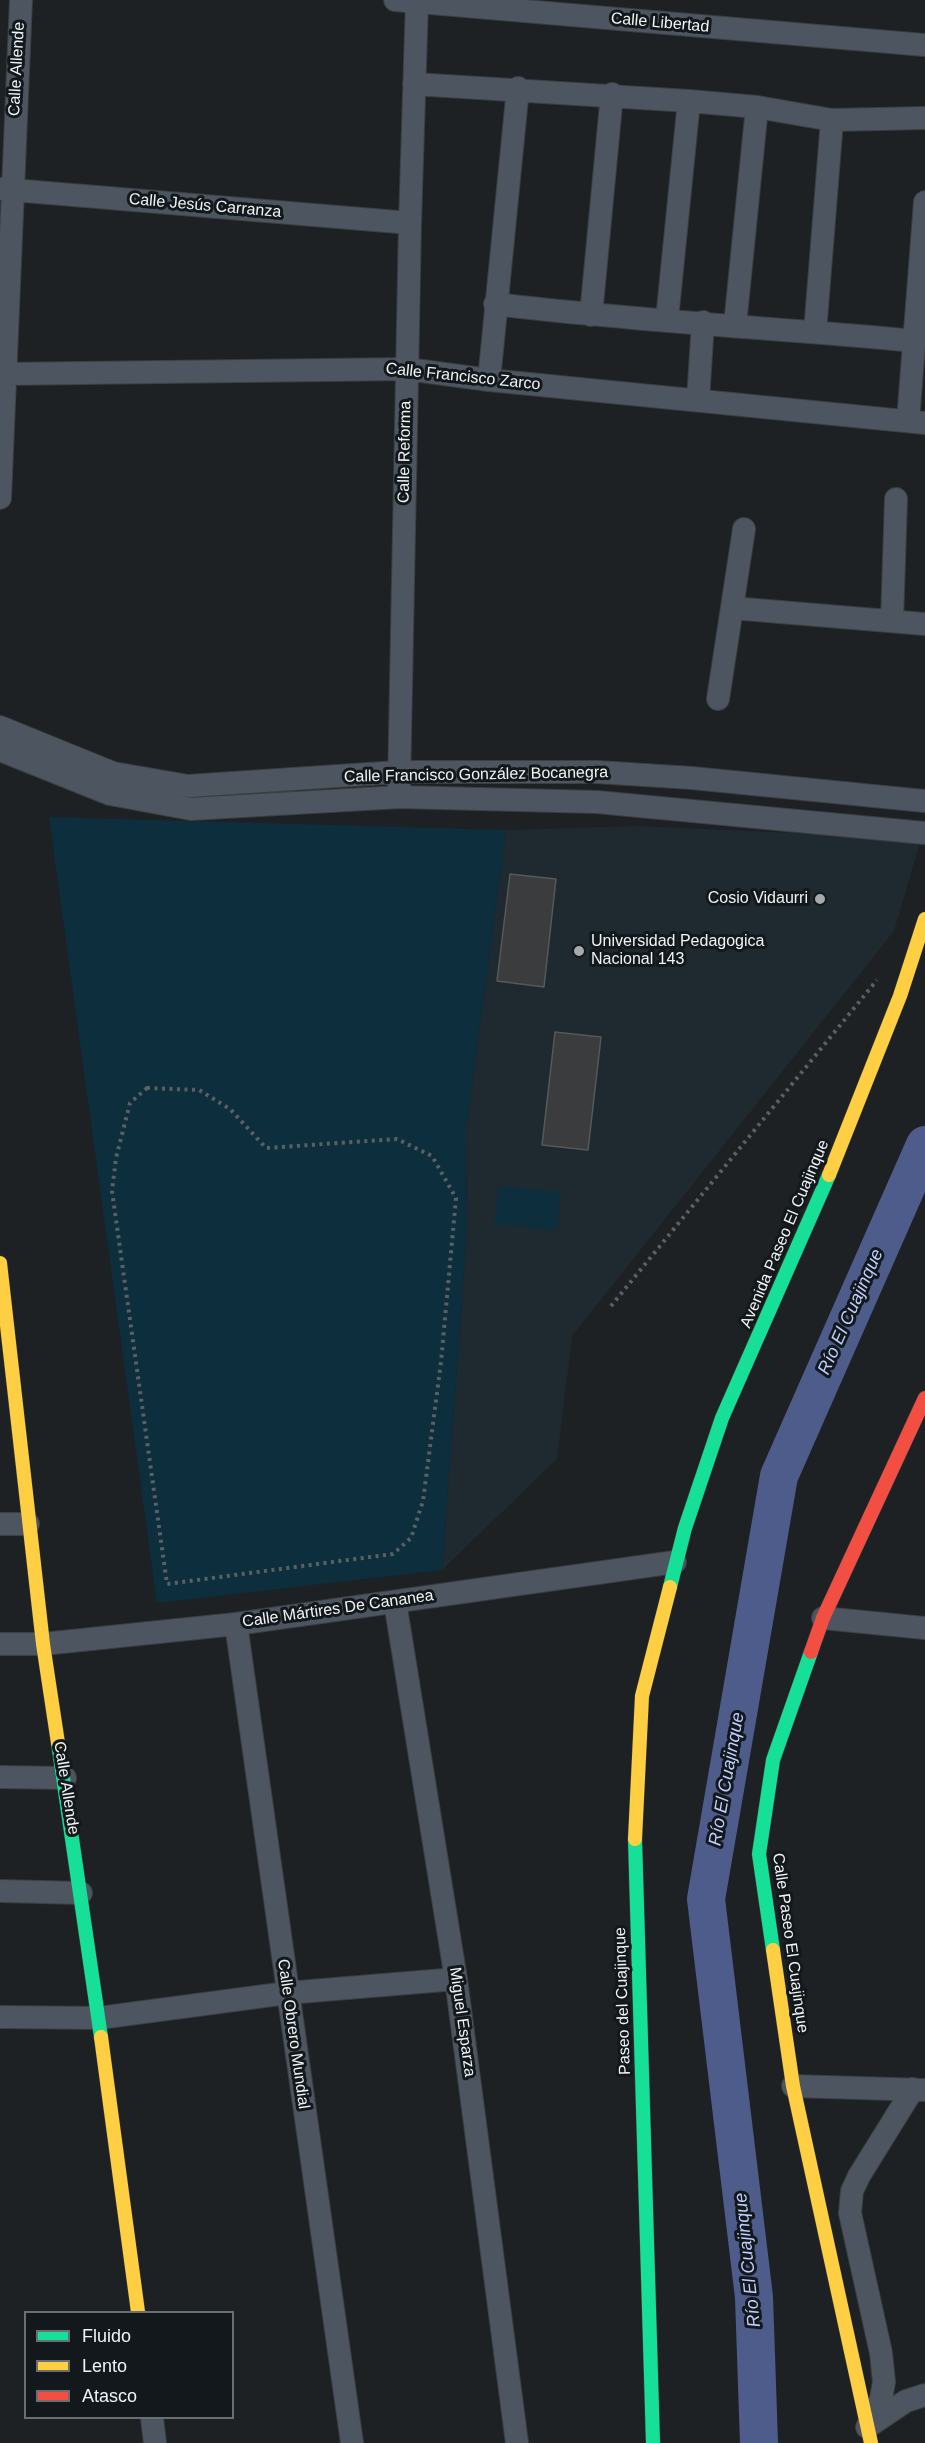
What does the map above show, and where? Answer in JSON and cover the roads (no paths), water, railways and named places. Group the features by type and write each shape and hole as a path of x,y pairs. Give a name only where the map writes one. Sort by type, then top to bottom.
{"street":[{"name":"Calle Allende","path":"0,498 6,190 21,0"},
{"name":"Calle Libertad","path":"395,0 925,45"},
{"name":"Calle Reforma","path":"400,797 398,772 417,1"},
{"path":"414,84 612,94 757,107 832,120 925,118"},
{"path":"489,380 518,88"},
{"path":"591,315 612,94"},
{"path":"667,319 690,101"},
{"path":"735,325 757,107"},
{"path":"815,332 832,120"},
{"name":"Calle Jesús Carranza","path":"6,190 410,223"},
{"path":"917,422 915,341 925,202"},
{"path":"495,304 591,315 667,319 915,341"},
{"path":"698,400 703,322"},
{"name":"Calle Francisco Zarco","path":"3,374 407,369 489,380 917,422"},
{"path":"892,621 896,499"},
{"path":"718,699 744,529"},
{"path":"732,608 925,624"},
{"name":"Calle Francisco González Bocanegra","path":"0,727 113,773 188,786 398,772 597,772 692,778 925,801"},
{"name":"Calle Francisco González Bocanegra","path":"0,750 110,794 191,809 400,797 597,802 925,833"},
{"path":"597,772 597,802"},
{"name":"Avenida Paseo El Cuajinque","path":"675,1562 722,1418 809,1225 900,996 925,919"},
{"name":"Calle Allende","path":"0,1263 8,1409 28,1524 99,2018 138,2311"},
{"name":"Calle Paseo El Cuajinque","path":"869,2435 793,2086 759,1854 772,1760 823,1618 925,1398"},
{"path":"0,1524 28,1524"},
{"name":"Calle Mártires De Cananea","path":"0,1644 44,1644 236,1624 675,1562"},
{"name":"Paseo del Cuajinque","path":"653,2443 634,1816 642,1696 675,1562"},
{"name":"Miguel Esparza","path":"395,1602 456,1979 517,2443"},
{"path":"823,1618 925,1628"},
{"name":"Calle Obrero Mundial","path":"236,1624 352,2443"},
{"path":"0,1777 64,1778"},
{"path":"0,1891 81,1893"},
{"path":"0,2018 99,2018 287,1993 456,1979"},
{"path":"793,2086 919,2090"},
{"path":"869,2435 884,2382 881,2353 850,2213 852,2191 859,2176 919,2090"},
{"path":"869,2435 906,2401 925,2395"},
{"path":"152,2419 155,2443"}],"waterway":[{"name":"Río El Cuajinque","path":"759,2443 754,2297 706,1899 779,1476 925,1145"}],"place":[{"name":"Cosio Vidaurri","path":"820,899"},
{"name":"Universidad Pedagogica Nacional 143","path":"579,951"}]}
